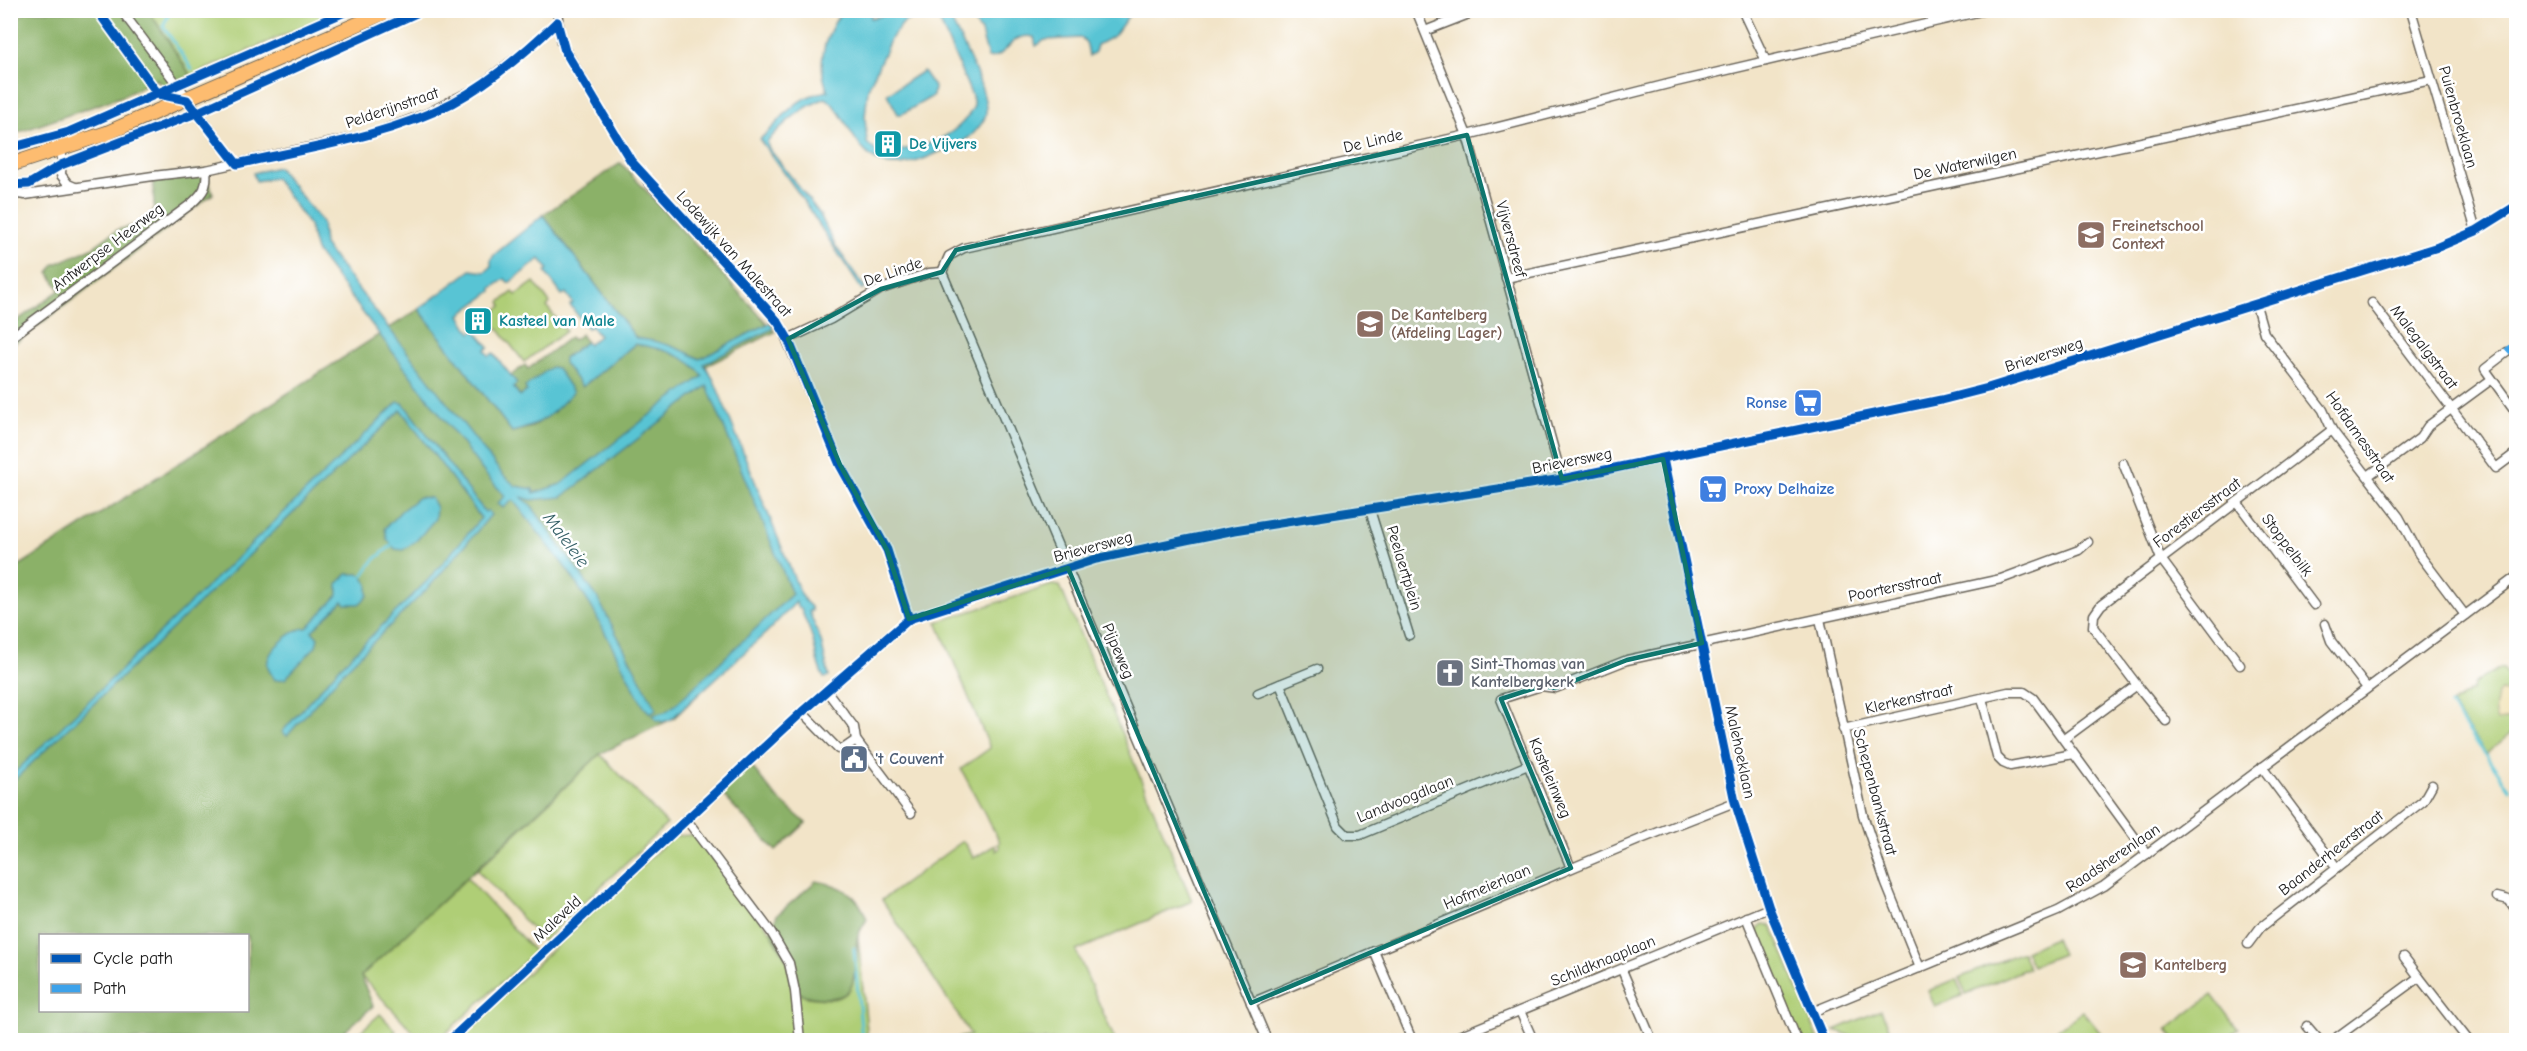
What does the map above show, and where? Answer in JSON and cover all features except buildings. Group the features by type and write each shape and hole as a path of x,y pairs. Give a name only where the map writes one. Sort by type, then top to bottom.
{"main road":[{"path":"10,165 62,150 187,100 390,10"}],"street":[{"path":"121,10 237,164"},
{"path":"557,10 557,22"},
{"name":"Vijversdreef","path":"1416,10 1467,135 1562,479"},
{"path":"1425,30 1479,10"},
{"path":"1742,10 1766,61"},
{"name":"De Linde","path":"788,339 831,319 882,289 928,273 942,272 949,256 956,250 1467,135 1766,61 1986,10"},
{"name":"Puienbroeklaan","path":"2411,10 2476,231"},
{"name":"Pelderijnstraat","path":"10,193 25,195 153,176 206,171 374,133 428,113 475,90 557,22"},
{"name":"Lodewijk van Malestraat","path":"557,22 565,51 632,161 649,183 778,322 788,339 840,465 886,550 909,619"},
{"name":"De Waterwilgen","path":"1506,278 2431,80"},
{"path":"62,150 61,175 68,184 77,188"},
{"name":"Antwerpse Heerweg","path":"10,338 196,200 207,183 206,171"},
{"name":"Brieversweg","path":"686,819 801,712 909,619 1108,557 1235,530 1562,479 1988,388 2429,250 2476,231 2517,206"},
{"name":"Pijpeweg","path":"942,272 1266,1041"},
{"name":"Malegalgstraat","path":"2372,303 2496,468 2517,453"},
{"name":"Hofdamesstraat","path":"2256,304 2264,333 2323,410 2332,430 2398,517 2419,554 2465,615"},
{"path":"2507,352 2485,369 2517,412"},
{"path":"2368,476 2420,438 2428,426 2492,379"},
{"name":"Forestiersstraat","path":"2137,684 2093,627 2094,615 2101,605 2332,430"},
{"name":"Malehoeklaan","path":"1663,459 1735,802 1769,908 1824,1041"},
{"path":"2123,463 2161,559 2240,665"},
{"name":"Stoppelbilk","path":"2237,502 2314,605"},
{"name":"Peelaertplein","path":"1370,510 1409,635"},
{"name":"Poortersstraat","path":"1501,699 1540,686 1556,688 1627,660 2001,579 2079,550 2088,542"},
{"name":"Raadsherenlaan","path":"1812,1012 2080,900 2147,854 2517,577"},
{"name":"Schepenbankstraat","path":"1820,619 1842,729 1863,815 1876,857 1920,968"},
{"path":"2325,624 2331,641 2367,688"},
{"path":"1258,693 1317,669"},
{"name":"Landvoogdlaan","path":"1280,684 1338,826 1347,835 1360,835 1528,765"},
{"path":"2064,739 2137,684 2166,721"},
{"path":"826,690 854,727 856,740 911,813"},
{"name":"Klerkenstraat","path":"1842,729 2008,692 2024,692 2033,698 2147,854"},
{"path":"1982,698 1996,757 2003,763 2010,766 2073,754"},
{"name":"Kasteleinweg","path":"1501,699 1571,868"},
{"path":"801,712 838,749 843,749 856,740"},
{"path":"2262,767 2337,868"},
{"name":"Baanderheerstraat","path":"2248,944 2260,928 2423,801 2432,785"},
{"name":"Hofmeierlaan","path":"1251,1004 1571,868 1735,802"},
{"path":"686,819 771,932 789,963 795,991 800,1041"},
{"name":"Maleveld","path":"450,1041 686,819"},
{"path":"2497,897 2509,900 2517,910"},
{"name":"Schildknaaplaan","path":"1449,1041 1769,908"},
{"path":"1746,917 1797,1041"},
{"path":"1374,951 1412,1041"},
{"path":"2404,957 2468,1041"},
{"path":"1622,970 1652,1041"},
{"path":"2333,1041 2419,977"},
{"path":"1520,1011 1533,1041"},
{"path":"2307,1026 2319,1041"}],"highlighted area":[{"path":"1467,135 1562,479 1663,459 1702,643 1627,660 1556,688 1541,686 1501,699 1571,868 1251,1003 1068,568 909,619 887,550 840,465 788,339 881,289 942,272 956,250"}],"green space":[{"path":"27,11 149,11 191,76 163,88 157,79 123,96 11,135 10,23"},
{"path":"149,11 338,11 191,76"},
{"path":"621,163 775,332 706,366 798,599 674,718 600,754 361,976 373,1006 335,1040 11,1040 11,571 419,309 512,432 532,427 555,411 525,387 528,390 520,396 513,386 516,382 510,376 525,365 528,369 570,337 573,340 581,334 586,342 565,357 582,387 635,344 636,338 543,215"},
{"path":"206,170 213,194 11,346 11,325 60,290 49,273 53,265 92,248 117,230 150,221 154,207 153,176"},
{"path":"534,282 550,303 547,307 566,331 524,362 488,316 502,306 500,302 513,292 516,295"},
{"path":"1052,585 1060,586 1192,901 1076,951 1115,1040 949,1040 971,1035 882,900 963,841 974,858 995,845 996,851 1000,848 998,844 1000,842 961,769 990,748 937,622"},
{"path":"2503,668 2516,686 2516,729 2486,754 2451,704 2473,690 2474,684"},
{"path":"600,754 667,824 543,941 477,870"},
{"path":"749,763 776,797 806,823 776,851 720,792"},
{"path":"694,835 771,932 807,997 833,999 846,993 856,970 858,937 868,1040 456,1040 673,836"},
{"path":"467,878 535,952 438,1040 421,1040 361,976"},
{"path":"816,881 834,885 848,892 859,903 867,919 858,936 852,985 839,997 815,997 795,991 789,963 771,932 777,915"},
{"path":"1762,924 1770,925 1773,929 1819,1040 1800,1040 1756,932"},
{"path":"2055,938 2062,954 2032,966 2025,951"},
{"path":"2022,952 2028,968 1966,994 1959,978"},
{"path":"1956,979 1963,995 1935,1007 1928,991"},
{"path":"2212,995 2238,1029 2222,1040 2175,1040 2167,1030"},
{"path":"1881,1010 1894,1040 1860,1040 1835,1030"},
{"path":"2083,1011 2106,1040 2043,1040"},
{"path":"380,1014 396,1031 385,1040 351,1040"}],"sand":[{"path":"2501,691 2509,693 2514,719 2497,721 2495,707 2497,693"}],"water":[{"path":"842,11 876,11 871,14 871,18 881,16 883,13 880,11 946,11 979,80 986,108 982,122 968,138 926,158 903,165 889,165 872,158 857,142 834,105 826,98 794,116 767,142 768,147 819,213 835,245 865,288 862,290 797,191 760,140 797,103 810,96 828,91 822,70 822,59 827,39","holes":["918,16 939,20 972,96 974,106 956,128 933,142 878,153 867,143 865,117 868,89 891,38 904,22"]},
{"path":"966,11 1132,11 1114,36 1097,45 1095,52 1089,56 1087,44 1081,38 1045,40 1036,46 1034,37 1025,36 1014,41 1001,54 988,58 981,32"},
{"path":"923,71 934,87 933,96 902,114 898,114 887,94"},
{"path":"278,167 322,222 324,245 503,475 516,486 533,489 534,493 561,484 703,376 690,363 673,354 635,344 582,387 564,363 564,358 586,342 589,344 599,336 591,326 587,328 570,305 573,303 566,293 562,295 545,272 548,269 540,259 509,283 505,279 492,288 492,291 460,315 471,333 475,330 489,347 485,350 489,356 493,353 517,383 513,387 520,396 527,391 525,387 551,367 557,368 573,392 546,418 512,432 419,309 471,270 485,272 491,267 491,259 495,254 543,215 636,338 669,345 700,359 771,322 772,329 704,364 714,380 799,590 811,607 812,611 809,611 821,641 829,677 824,678 821,672 812,636 801,608 797,607 796,602 767,632 670,720 663,722 656,720 653,715 665,712 675,705 792,594 707,386 562,497 531,500 521,497 530,504 597,597 656,709 650,713 644,707 592,608 569,572 513,500 503,508 498,503 505,496 486,475 316,251 309,225 275,178 256,181 253,173"},
{"path":"398,402 403,403 485,512 488,510 491,515 429,587 344,671 287,736 282,732 340,667 428,580 481,518 401,410 11,783 11,776"},
{"path":"419,497 431,498 436,508 435,519 417,540 403,550 395,549 387,539 385,528"},
{"path":"347,574 360,574 368,584 368,596 359,604 346,604 343,601 312,631 318,638 316,646 285,679 275,680 268,666 271,653 291,634 307,628 338,595 338,583"}],"waterway":[{"name":"Maleleie","path":"171,10 163,26 192,69"},
{"path":"362,577 373,561 392,545"},
{"path":"2450,705 2510,789"},
{"name":"Maleleie","path":"854,948 862,1040"}],"marked path":[{"path":"2507,352 2516,345"}],"cycle path":[{"path":"97,10 158,94 187,100 237,164 347,140 427,115 466,95 494,76 557,22"},
{"path":"10,148 69,132 349,10"},
{"path":"10,185 29,184 61,165 196,113 423,10"},
{"path":"557,22 565,51 631,161 778,322 788,339 840,465 887,550 909,619"},
{"path":"450,1040 802,712 909,619 1096,559 1235,530 1562,479 1941,400 1988,388 2438,247 2476,231 2516,206"},
{"path":"1663,459 1735,802 1769,908 1824,1040"}],"place":[{"name":"De Vijvers","path":"888,144"},
{"name":"Freinetschool Context","path":"2091,235"},
{"name":"Kasteel van Male","path":"478,321"},
{"name":"De Kantelberg (Afdeling Lager)","path":"1370,324"},
{"name":"Ronse","path":"1808,403"},
{"name":"Proxy Delhaize","path":"1713,489"},
{"name":"Sint-Thomas van Kantelbergkerk","path":"1450,673"},
{"name":"'t Couvent","path":"854,759"},
{"name":"Kantelberg","path":"2133,965"}]}
